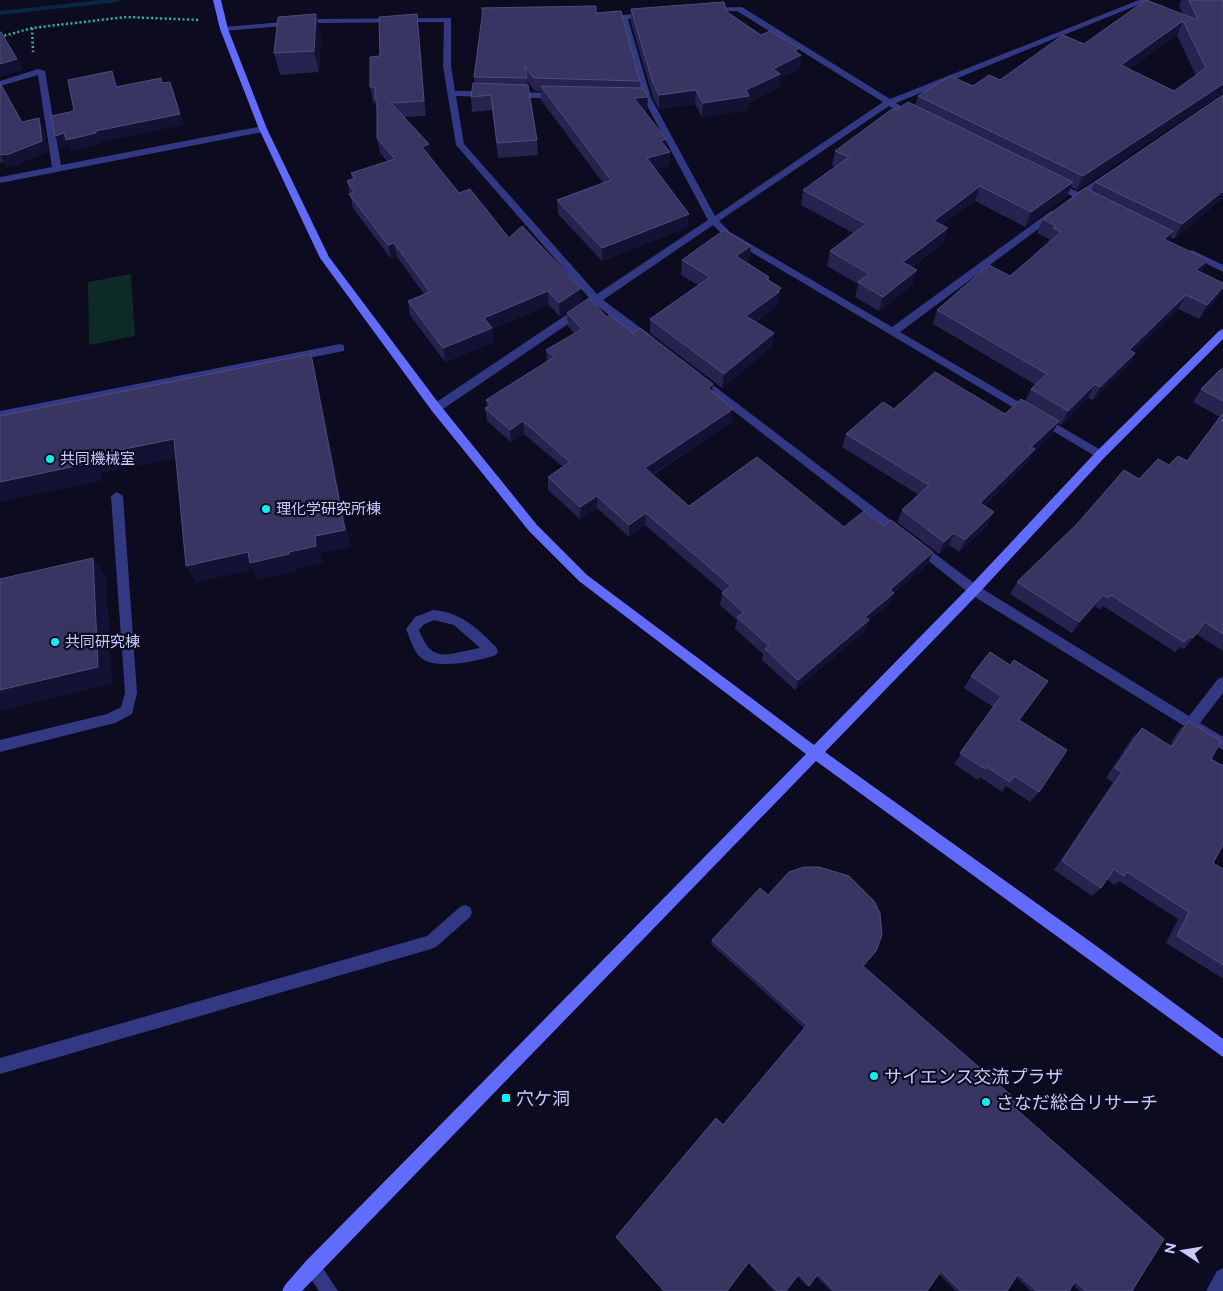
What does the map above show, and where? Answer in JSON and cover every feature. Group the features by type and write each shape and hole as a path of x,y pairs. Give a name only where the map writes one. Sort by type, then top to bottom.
{"street":[{"path":"217,0 223,25 263,129 325,258 436,408 533,528 583,578 815,753 1090,950 1223,1049"},
{"path":"436,408 712,219 888,102 1146,0"},
{"path":"702,11 739,10 918,120"},
{"path":"653,14 624,17 643,98 712,219 727,234 1100,455"},
{"path":"223,25 318,21 448,20 448,66 460,145 596,300 659,348"},
{"path":"0,84 41,71 57,168"},
{"path":"452,93 570,96"},
{"path":"0,180 263,129"},
{"path":"893,332 1118,169"},
{"path":"1042,179 1070,202 1104,209"},
{"path":"1180,247 1223,269"},
{"path":"291,1291 312,1267 974,590 1100,455 1223,333"},
{"path":"0,415 340,348"},
{"path":"691,372 974,590 1223,744"},
{"path":"0,746 110,720 127,710 131,693 118,496"},
{"path":"433,615 446,615 462,623 492,651 439,660 430,659 422,653 412,629 419,621 433,615"},
{"path":"1191,724 1223,683"},
{"path":"0,1066 431,942 465,912"},
{"path":"312,1267 329,1291"},
{"path":"1215,1291 1223,1277"}],"path":[{"path":"0,37 40,27 126,17 223,25"}],"green space":[{"path":"131,274 135,336 89,345 88,282"}],"building":[{"path":"1146,0 1198,20 1189,0 1223,0 1223,84 1083,176 918,96 950,76 973,86 989,75 1000,80 1063,35 1084,44","holes":["1183,21 1206,68 1174,91 1121,65"]},
{"path":"724,2 727,12 761,35 770,31 800,48 794,51 801,55 773,69 780,74 746,90 749,96 703,103 696,90 659,95 653,83 631,9"},
{"path":"596,6 596,13 621,11 640,81 534,78 525,67 527,78 474,77 483,10 481,8"},
{"path":"316,14 314,51 274,53 278,17"},
{"path":"417,14 424,101 391,103 429,144 422,147 459,193 470,189 509,238 522,226 581,288 559,303 548,291 484,318 492,328 443,348 408,301 430,292 394,243 388,245 349,194 354,192 347,181 355,178 351,173 395,159 377,138 377,99 375,99 375,87 370,87 370,57 380,56 379,17"},
{"path":"0,32 17,59 0,64"},
{"path":"112,71 116,87 161,78 162,83 170,82 180,114 96,131 96,133 66,140 64,133 55,136 51,116 74,111 68,80"},
{"path":"0,83 22,122 39,118 42,141 9,154 0,155"},
{"path":"473,83 528,85 537,140 497,143 491,95 471,97"},
{"path":"541,86 643,88 648,97 634,98 666,139 661,141 670,152 647,158 689,214 602,248 557,200 611,180"},
{"path":"1223,95 1223,191 1182,224 1095,182"},
{"path":"908,102 1073,182 1031,212 980,186 934,221 948,228 903,262 917,270 883,297 858,282 869,274 830,251 866,224 803,190 849,157 835,151 892,109 896,110"},
{"path":"1085,188 1173,231 1164,239 1208,260 1196,270 1223,283 1223,287 1207,305 1186,295 1129,350 1135,353 1100,387 1095,384 1068,411 1031,389 1047,374 937,310 989,265 1010,276 1061,232 1053,228 1056,226 1043,219"},
{"path":"724,230 751,246 736,256 769,277 767,279 781,288 779,292 746,316 774,333 724,374 650,319 710,277 682,260"},
{"path":"589,298 607,317 610,315 633,333 640,328 713,384 708,388 733,409 645,468 689,506 757,457 844,527 864,511 884,526 891,520 933,552 890,590 894,593 865,617 869,620 798,680 765,649 769,646 737,617 744,613 722,593 731,586 646,513 629,525 597,496 580,507 548,477 570,462 523,421 510,430 485,408 491,405 486,400 554,357 546,350 582,329 567,313"},
{"name":"理化学研究所棟","path":"311,354 345,530 315,536 316,546 250,563 248,552 186,566 174,439 90,456 90,463 0,482 0,416"},
{"path":"1221,369 1223,370 1223,401 1201,389"},
{"path":"935,372 1005,414 1021,399 1059,421 1031,447 1035,449 980,503 994,512 965,540 954,533 944,542 902,510 929,485 846,434 883,402 894,409"},
{"path":"1223,413 1223,634 1205,622 1193,638 1190,636 1184,642 1111,595 1108,598 1103,595 1079,622 1017,582 1078,523 1124,470 1139,479 1158,459 1169,465 1178,456 1187,461"},
{"name":"共同研究棟","path":"93,558 98,667 0,690 0,579"},
{"path":"990,652 1010,665 1014,660 1048,681 1019,720 1067,750 1039,792 1014,776 1010,782 960,753 1001,696 971,676"},
{"path":"1188,721 1221,741 1211,759 1223,766 1223,845 1213,863 1223,869 1223,965 1177,936 1189,912 1127,872 1124,876 1114,869 1101,888 1062,861 1122,772 1115,768 1142,728 1172,747"},
{"path":"804,867 819,867 849,876 874,901 880,913 882,935 876,951 863,966 1020,1103 1016,1109 1164,1239 1132,1291 1086,1291 1075,1281 1069,1291 1037,1291 1018,1274 1007,1291 961,1291 941,1271 927,1291 834,1291 818,1274 809,1286 799,1274 786,1291 777,1291 749,1262 727,1291 664,1291 616,1237 716,1118 723,1125 807,1025 712,940 760,888 768,895 789,872"}],"waterway":[{"path":"0,13 118,0"}],"place":[{"name":"共同機械室","path":"50,459"},
{"name":"理化学研究所棟","path":"266,509"},
{"name":"共同研究棟","path":"55,642"},
{"name":"サイエンス交流プラザ","path":"874,1076"},
{"name":"穴ケ洞","path":"506,1098"},
{"name":"さなだ総合リサーチ","path":"986,1102"}]}
